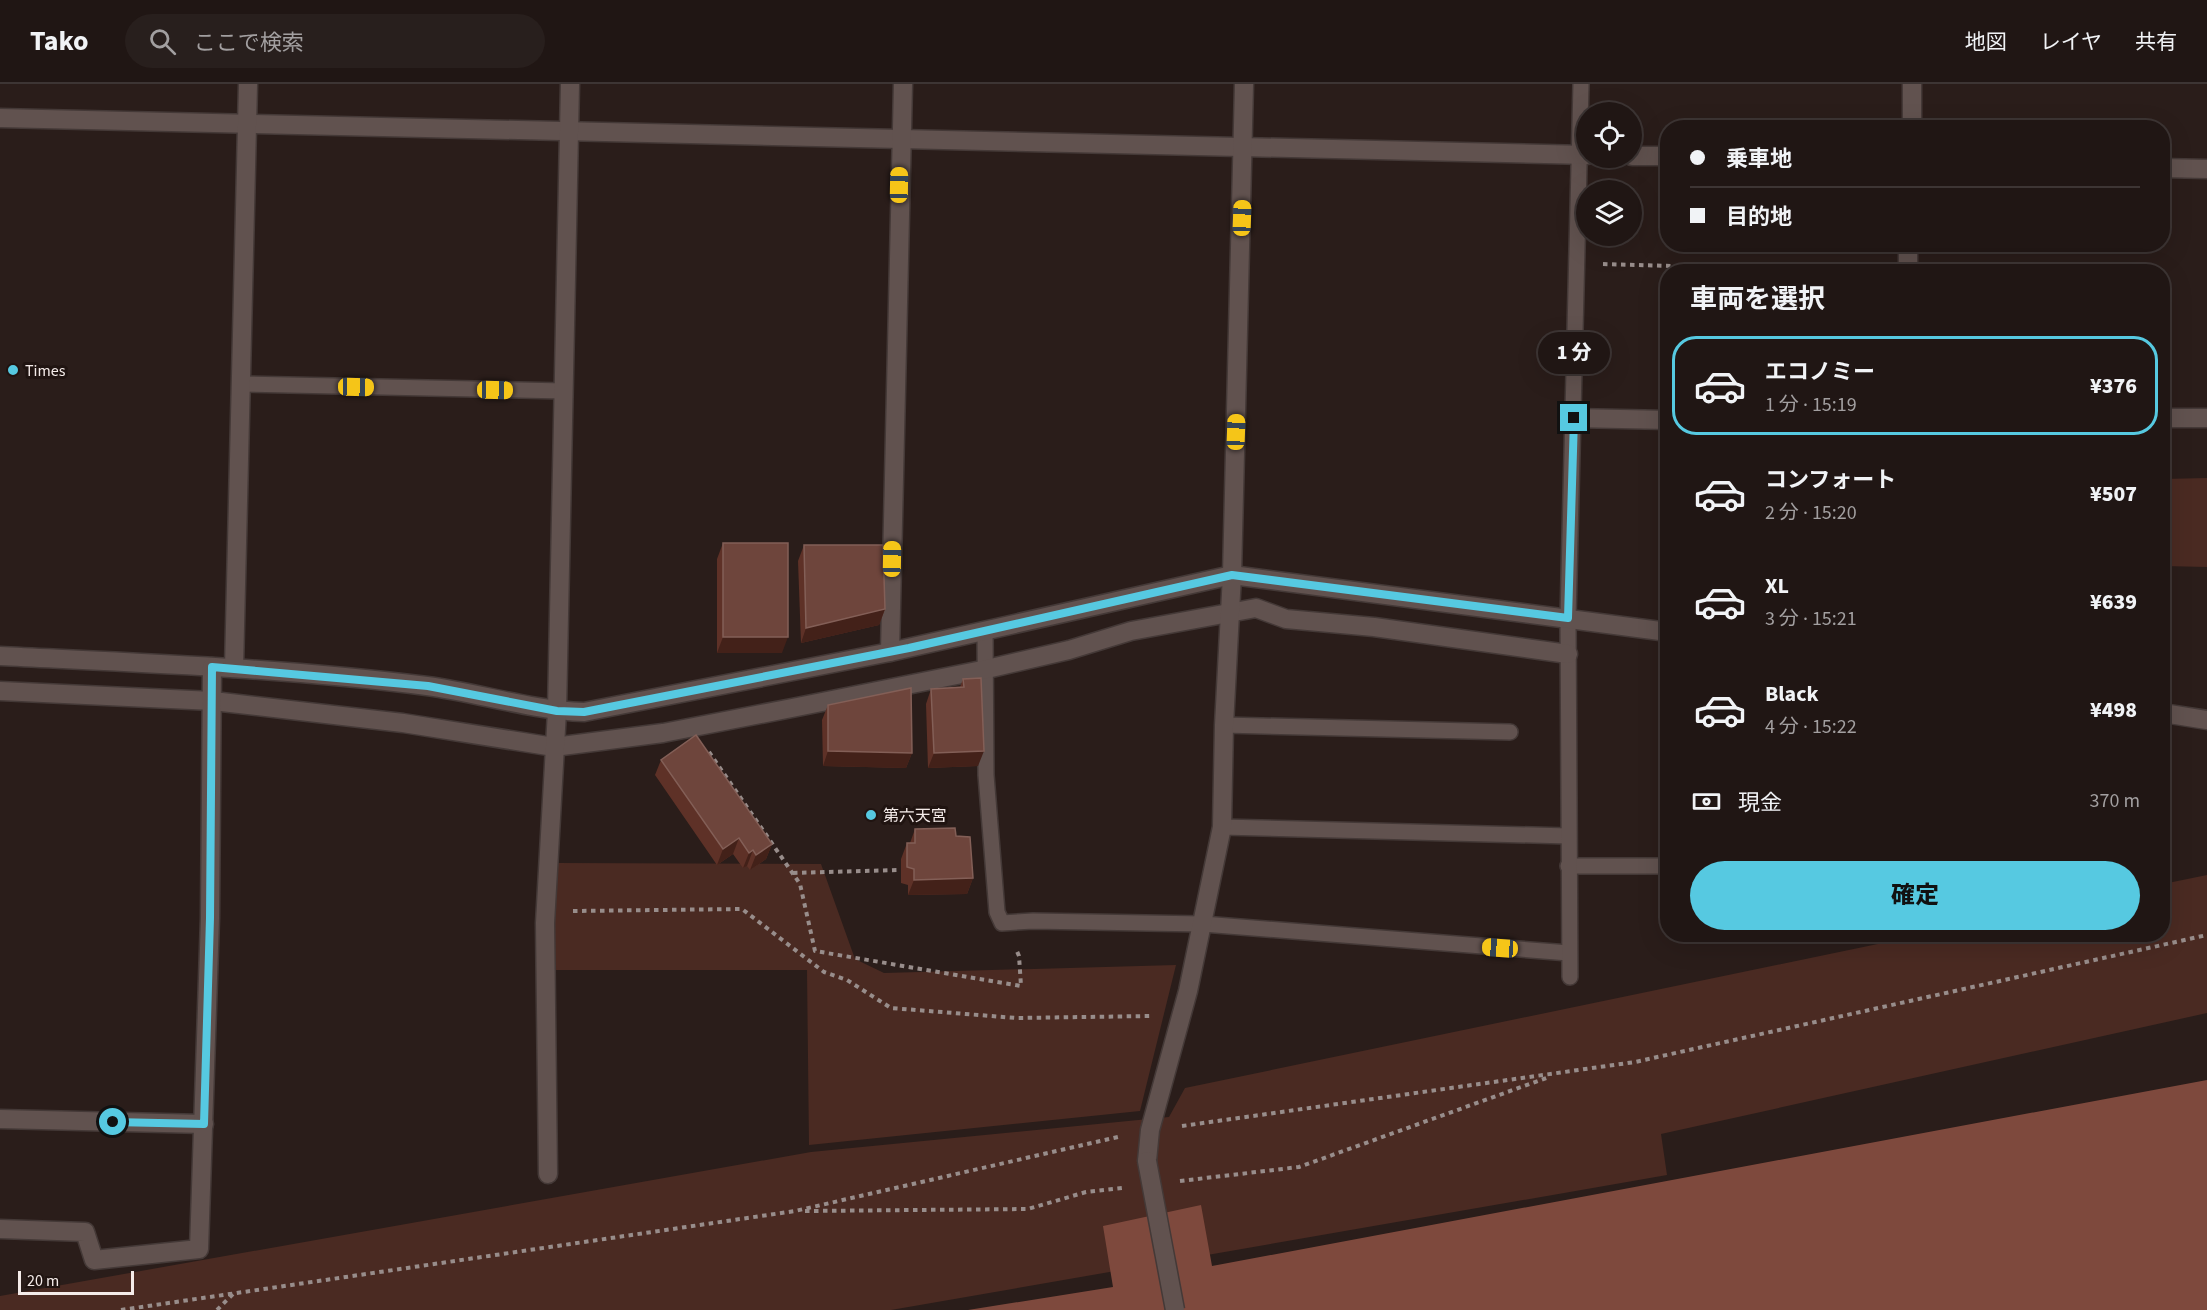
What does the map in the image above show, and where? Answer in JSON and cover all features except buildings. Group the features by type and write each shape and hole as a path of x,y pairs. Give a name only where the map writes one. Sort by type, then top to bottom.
{"street":[{"path":"234,668 248,84"},
{"path":"548,1174 545,911 557,711 570,84"},
{"path":"890,652 903,84"},
{"path":"1175,1310 1147,1161 1150,1130 1203,924 1222,827 1224,725 1232,575 1244,84"},
{"path":"1911,120 1912,84"},
{"path":"0,117 1576,155"},
{"path":"1642,156 1660,156"},
{"path":"2170,168 2207,169"},
{"path":"1574,418 1660,420"},
{"path":"2170,418 2207,418"},
{"path":"0,656 234,668 428,686 557,711 584,712 985,632 1232,575 1660,631"},
{"path":"0,690 213,701 403,723 554,747 585,745 692,727 987,669 1069,650 1131,631 1256,608 1286,619 1374,627 1568,654"},
{"path":"0,1229 84,1232 94,1260 199,1249 210,918 212,667"},
{"path":"2170,713 2207,720"},
{"path":"0,1119 204,1124"}],"lane":[{"path":"1581,84 1582,102"},
{"path":"1570,977 1568,618 1576,263 1582,168"},
{"path":"241,384 564,391"},
{"path":"985,632 986,775 997,912 1002,923 1033,921 1203,924 1569,953"},
{"path":"1224,725 1510,732"},
{"path":"1222,827 1568,836"},
{"path":"1568,866 1660,866"}],"path":[{"path":"1576,263 1660,266"},
{"path":"692,727 800,884 815,951 1021,986 1019,956 1002,923"},
{"path":"792,873 898,870"},
{"path":"545,911 742,909 824,972 847,980 891,1008 1016,1018 1180,1016"},
{"path":"1557,1074 1635,1062 2207,935"},
{"path":"121,1310 795,1211"},
{"path":"218,1310 234,1293"}],"shaded area":[{"path":"2207,478 2207,567 2170,566 2170,479"},
{"path":"554,863 821,864 855,959 884,973 1176,965 1140,1111 809,1145 807,970 552,970"},
{"path":"2207,875 2207,1013 1661,1134 1667,1175 891,1310 0,1310 0,1296 811,1152 1169,1117 1185,1088 1887,942 2170,942 2170,883"},
{"path":"2207,1080 2207,1310 968,1310 1113,1287 1103,1226 1201,1205 1212,1266"}],"place":[{"name":"Times","path":"13,370"},
{"name":"第六天宮","path":"871,815"}],"route":[{"path":"113,1122 204,1124 210,918 212,667 428,686 557,711 584,712 985,632 1232,575 1568,618 1574,418"}]}
